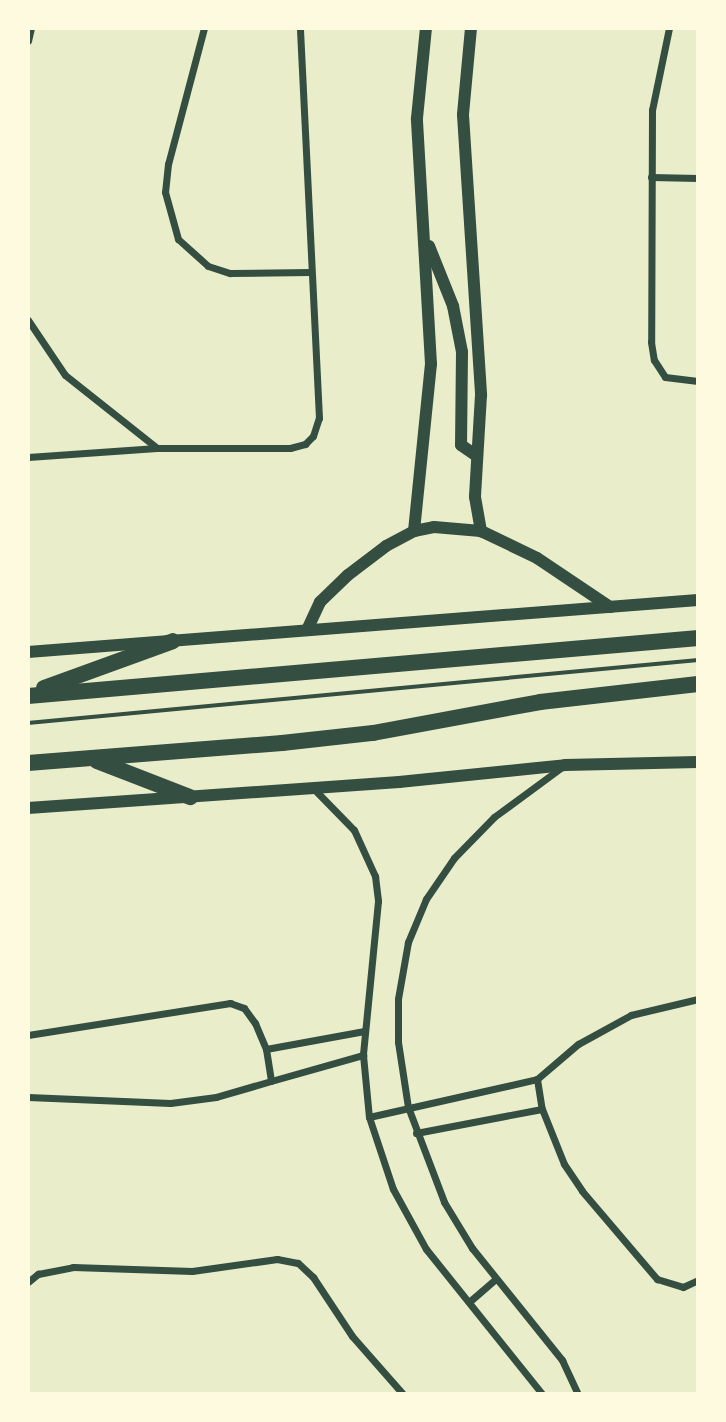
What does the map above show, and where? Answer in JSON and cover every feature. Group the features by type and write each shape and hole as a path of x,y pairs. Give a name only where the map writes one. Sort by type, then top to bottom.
{"main road":[{"path":"28,695 698,638"},
{"path":"28,695 173,641"},
{"path":"28,762 373,733 540,702 698,684"},
{"path":"92,758 190,797"}],"street":[{"path":"28,41 31,28"},
{"path":"204,28 168,164 165,192 178,239 208,266 230,274 310,272"},
{"path":"28,457 157,449 290,448 310,441 319,418 300,28"},
{"path":"414,531 431,364 417,118 426,28"},
{"path":"471,28 463,115 481,395 475,497 481,531"},
{"path":"669,28 652,110 649,251 653,360 664,377 698,381"},
{"path":"652,177 698,178"},
{"path":"424,236 453,306 462,352 461,445 477,456"},
{"path":"28,320 65,375 157,449"},
{"path":"307,630 320,603 348,575 414,531 434,527 481,531 537,558 611,607"},
{"path":"28,652 698,600"},
{"path":"28,808 565,765 698,762"},
{"path":"565,765 494,817 454,858 426,899 408,942 398,999 398,1042 408,1107 444,1202 495,1279 562,1360 578,1394"},
{"path":"312,787 354,830 375,876 377,901 363,1055 369,1117 400,1201 426,1249 541,1394"},
{"path":"369,1117 537,1079 578,1044 631,1014 698,999"},
{"path":"28,1035 230,1003 249,1012 267,1049 271,1081"},
{"path":"267,1049 364,1031"},
{"path":"28,1097 170,1103 216,1097 363,1055"},
{"path":"537,1079 542,1110 564,1164 640,1263 668,1285 683,1287 698,1280"},
{"path":"416,1133 542,1110"},
{"path":"28,1282 38,1274 73,1267 192,1271 277,1259 298,1263 313,1277 352,1336 403,1394"},
{"path":"469,1302 495,1279"}],"path":[{"path":"28,723 698,660"}]}
